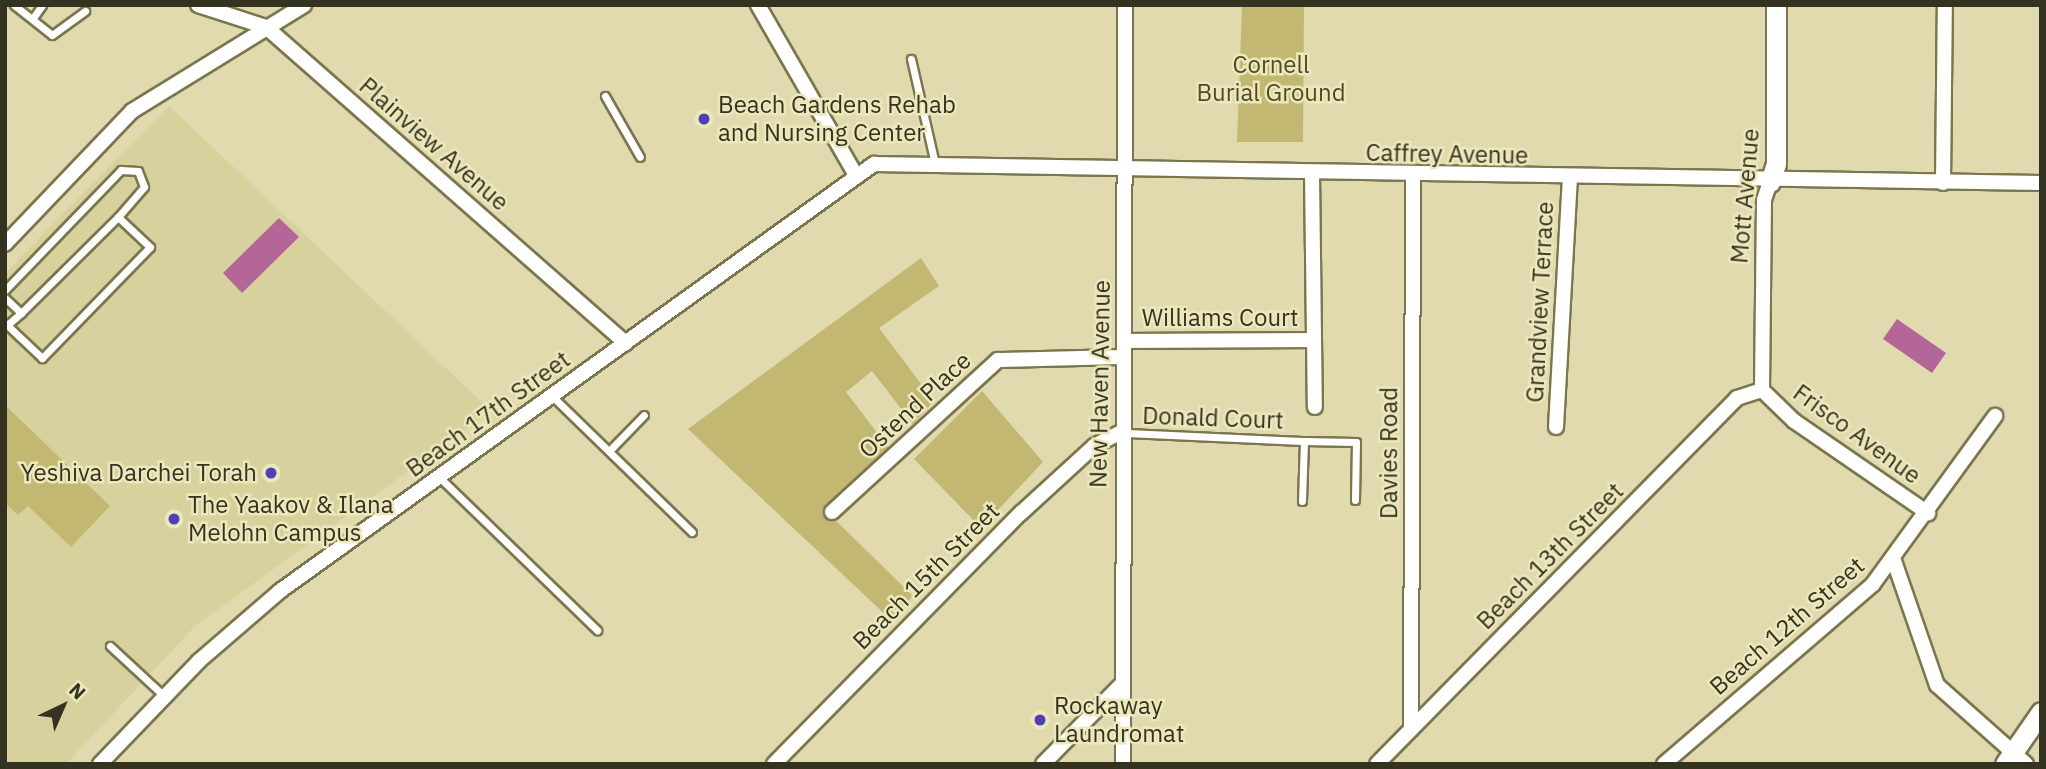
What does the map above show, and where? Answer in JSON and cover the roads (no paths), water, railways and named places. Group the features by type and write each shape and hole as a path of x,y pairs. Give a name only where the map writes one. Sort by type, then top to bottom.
{"street":[{"name":"Plainview Avenue","path":"198,5 266,27 626,342"},
{"path":"5,244 132,111 304,5"},
{"path":"758,5 854,172"},
{"name":"New Haven Avenue","path":"1123,764 1120,687 1120,433 1125,341 1125,5"},
{"name":"Mott Avenue","path":"1762,390 1765,200 1776,164 1776,5"},
{"path":"1943,183 1945,5"},
{"name":"Caffrey Avenue","path":"854,172 874,164 1413,177 2041,183"},
{"name":"Beach 17th Street","path":"100,764 164,696 280,591 440,478 854,172"},
{"name":"Williams Court","path":"1312,174 1315,407"},
{"name":"Davies Road","path":"1411,729 1413,177"},
{"name":"Grandview Terrace","path":"1556,427 1570,179"},
{"name":"Williams Court","path":"1125,341 1314,340"},
{"name":"Ostend Place","path":"832,512 998,360 1124,358"},
{"name":"Beach 13th Street","path":"1377,764 1737,398 1762,390"},
{"name":"Frisco Avenue","path":"1762,390 1794,421 1928,513"},
{"name":"Beach 12th Street","path":"1664,764 1894,561 1995,416"},
{"name":"Beach 15th Street","path":"774,764 1021,513 1094,446 1120,433"},
{"path":"1894,561 1937,685 2014,760 2041,712"},
{"path":"1043,764 1120,687"}],"lane":[{"path":"14,5 52,35 85,11"},
{"path":"33,19 42,5"},
{"path":"911,59 935,166"},
{"path":"605,96 640,157"},
{"path":"5,290 121,170 138,172 144,187 118,217 21,313 6,324 42,358 150,247 118,217"},
{"path":"5,298 21,313"},
{"path":"552,396 692,532"},
{"path":"609,451 644,415"},
{"name":"Donald Court","path":"1120,433 1356,442 1355,500"},
{"path":"1303,501 1304,441"},
{"path":"440,478 597,630"},
{"path":"110,646 164,696"}],"place":[{"name":"Beach Gardens Rehab and Nursing Center","path":"704,119"},
{"name":"Yeshiva Darchei Torah","path":"271,473"},
{"name":"The Yaakov & Ilana Melohn Campus","path":"174,519"},
{"name":"Rockaway Laundromat","path":"1040,720"}],"park label":[{"name":"Cornell Burial Ground","path":"1271,79"}]}
